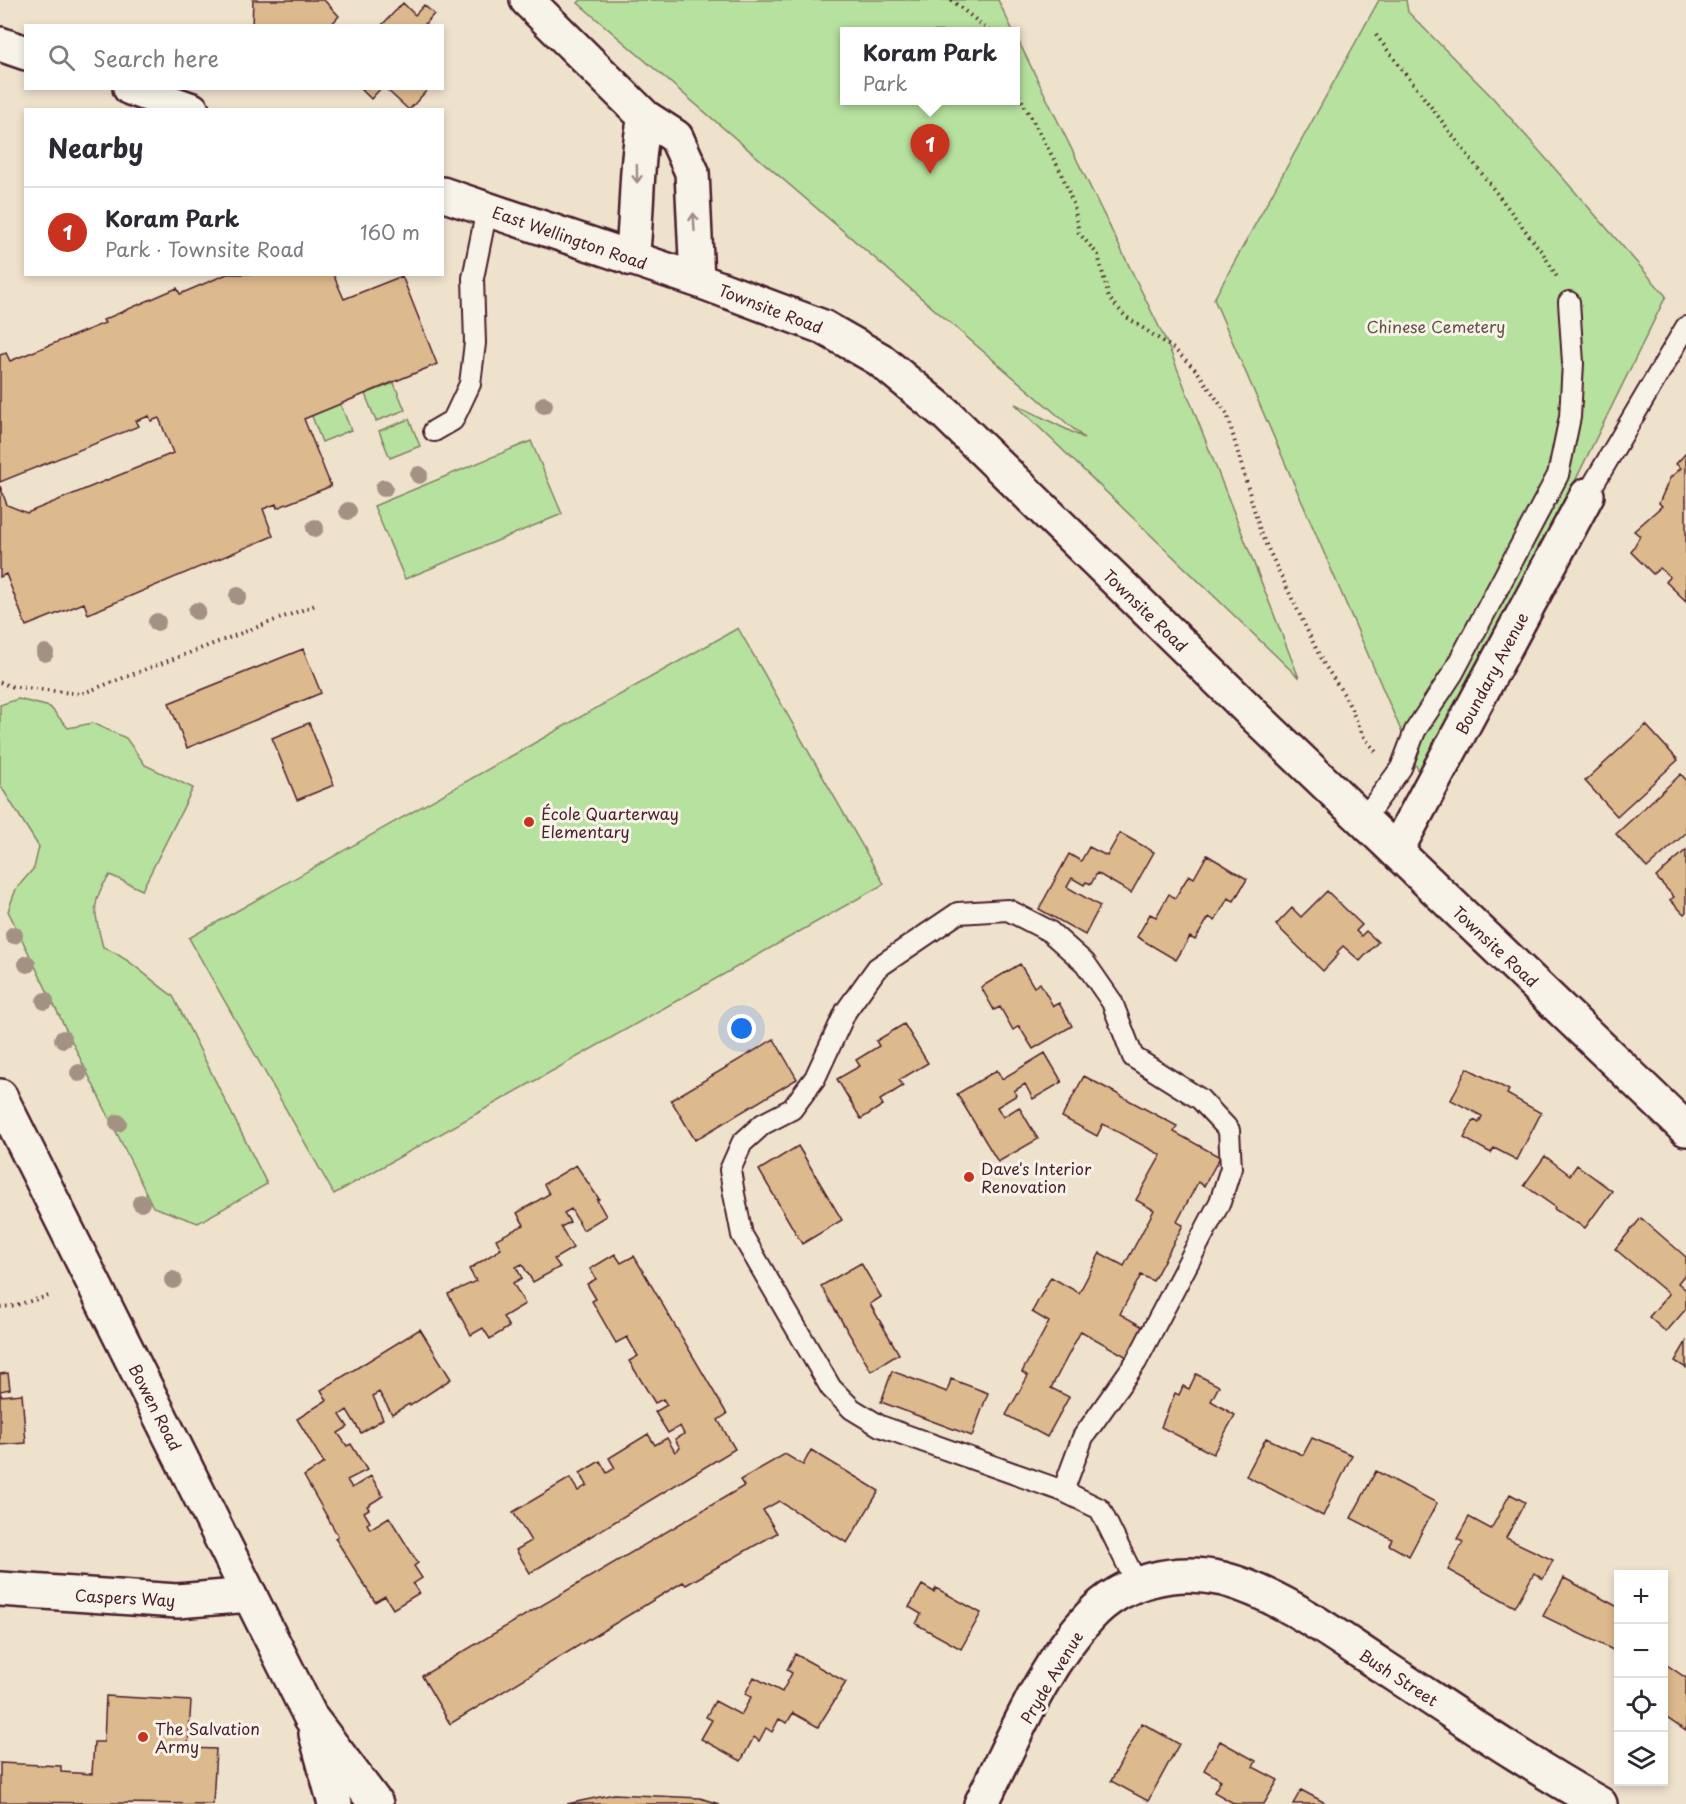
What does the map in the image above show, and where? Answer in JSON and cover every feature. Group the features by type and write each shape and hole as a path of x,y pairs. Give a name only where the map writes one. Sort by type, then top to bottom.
{"street":[{"name":"Townsite Road","path":"527,0 645,117 676,137 692,172 697,280 823,327 879,359 946,414 1363,820 1686,1129"},
{"path":"0,44 24,52"},
{"path":"136,90 186,108"},
{"path":"632,259 638,210 637,152 645,117"},
{"name":"East Wellington Road","path":"444,195 697,280"},
{"name":"Boundary Avenue","path":"1396,851 1587,495"},
{"name":"Bowen Road","path":"0,1096 311,1718 376,1804"},
{"name":"Pryde Avenue","path":"981,1804 1039,1690 1065,1647 1090,1615 1112,1597 1137,1584 1157,1577 1187,1574"},
{"name":"Bush Street","path":"1187,1574 1224,1579 1272,1599 1326,1629 1464,1720 1600,1804"},
{"name":"Caspers Way","path":"0,1589 177,1601 250,1595"},
{"name":"Bowen Road","path":"311,1718 335,1804"}],"lane":[{"path":"434,431 453,420 470,384 475,343 473,278 487,209"},
{"path":"1363,820 1401,768 1415,731 1453,674 1558,476 1570,417 1573,363 1569,302"},
{"path":"1587,495 1686,327"},
{"path":"1063,1491 1083,1437 1136,1362 1220,1202 1231,1168 1229,1130 1200,1099 1133,1057 1112,1002 1084,963 1049,931 1008,910 958,913 877,968 846,1011 815,1078 792,1109 763,1124 742,1143 730,1170 742,1235 831,1388 852,1409 880,1426 1063,1491 1100,1509 1137,1584"}],"path":[{"path":"951,0 985,27"},
{"path":"1376,35 1544,255 1569,302"},
{"path":"1020,97 1062,174 1074,206 1079,233 1098,255 1109,298 1125,316 1174,349 1197,371 1227,414 1261,534 1317,650 1345,696 1364,737 1380,756 1401,768"},
{"path":"0,682 9,687 81,694 318,604"},
{"path":"0,1307 49,1296"}],"green space":[{"path":"581,0 998,0 1011,27 840,27 840,105 1020,105 1020,44 1168,345 1299,678 1015,404 1084,438 578,3"},
{"name":"Chinese Cemetery","path":"1379,0 1406,0 1408,12 1493,98 1666,296 1425,786 1214,299"},
{"path":"394,383 405,410 376,421 365,394"},
{"path":"340,403 351,430 322,442 311,414"},
{"path":"409,419 420,446 390,458 379,431"},
{"path":"531,441 562,514 405,579 374,506"},
{"path":"738,628 884,884 334,1194 189,938"},
{"path":"18,699 50,707 68,728 93,723 126,738 145,765 193,788 142,890 110,875 96,901 96,918 103,947 131,963 173,996 267,1184 198,1223 153,1207 8,911 16,889 34,868 39,847 0,785 0,705"}],"building":[{"path":"253,0 324,0 339,16 332,24 252,24"},
{"path":"403,3 415,15 424,5 434,14 425,24 383,24"},
{"path":"362,90 379,90 371,99"},
{"path":"387,90 427,90 411,108 407,108"},
{"path":"222,276 334,276 344,299 402,276 437,364 304,419 331,486 277,508 276,504 263,509 273,536 88,614 84,603 26,626 6,574 0,577 0,486 7,505 27,513 173,453 159,418 151,421 149,416 136,421 139,426 0,482 0,355 6,353 10,361 105,323 103,320 177,288 180,294"},
{"path":"1686,453 1686,601 1666,582 1670,577 1660,568 1653,574 1631,552 1640,536 1634,531 1662,506 1659,503 1670,478 1681,468 1676,464"},
{"path":"303,649 321,693 187,748 169,703"},
{"path":"309,723 334,785 297,800 272,738"},
{"path":"1646,725 1678,760 1617,816 1585,781"},
{"path":"1681,774 1686,780 1686,833 1647,868 1616,834"},
{"path":"1120,833 1154,852 1131,893 1097,873 1091,884 1086,882 1084,885 1072,878 1067,887 1100,906 1085,935 1039,909 1069,854 1081,861 1089,847 1107,856"},
{"path":"1686,850 1686,912 1684,914 1670,900 1674,897 1656,877"},
{"path":"1207,855 1247,879 1234,901 1228,898 1215,921 1209,917 1195,940 1190,937 1176,960 1137,937 1150,914 1156,917 1169,894 1175,898 1189,875 1194,878"},
{"path":"1327,891 1362,925 1356,931 1361,936 1366,931 1378,942 1360,961 1343,946 1337,952 1339,954 1323,971 1276,925 1292,908 1301,917"},
{"path":"1020,964 1034,987 1040,983 1053,1006 1059,1003 1072,1026 1033,1049 1019,1026 1013,1030 1000,1007 994,1010 981,987"},
{"path":"904,1024 928,1063 899,1080 903,1086 880,1100 883,1105 861,1119 837,1079 860,1066 856,1060 879,1046 876,1041"},
{"path":"774,1039 797,1079 695,1140 671,1100"},
{"path":"1045,1053 1062,1082 1033,1099 1025,1084 1014,1091 1017,1095 997,1107 1003,1117 1019,1107 1038,1139 998,1162 957,1094 997,1070 1002,1079"},
{"path":"1467,1068 1509,1090 1507,1094 1541,1113 1517,1160 1494,1148 1491,1153 1464,1138 1474,1120 1479,1123 1482,1116 1451,1100"},
{"path":"1084,1076 1177,1126 1174,1132 1220,1157 1204,1186 1198,1182 1177,1222 1183,1225 1153,1281 1141,1275 1120,1314 1143,1327 1127,1357 1081,1331 1051,1388 1069,1397 1047,1437 1006,1415 1028,1376 1022,1372 1049,1322 1032,1312 1051,1277 1079,1293 1100,1253 1124,1266 1154,1210 1136,1200 1161,1155 1103,1124 1097,1136 1062,1117"},
{"path":"798,1146 842,1220 802,1244 759,1170"},
{"path":"1545,1156 1570,1175 1577,1165 1612,1191 1585,1228 1554,1209 1555,1207 1524,1185"},
{"path":"576,1165 599,1199 597,1200 606,1216 583,1230 571,1209 564,1213 570,1222 561,1227 573,1248 554,1259 560,1267 533,1282 522,1264 516,1267 522,1278 513,1283 525,1304 503,1317 509,1327 490,1339 483,1328 471,1335 448,1294 476,1281 469,1269 501,1249 496,1239 524,1225 517,1213 549,1194 544,1184"},
{"path":"1641,1218 1686,1257 1686,1273 1678,1283 1686,1290 1686,1309 1666,1332 1649,1317 1669,1294 1615,1249"},
{"path":"615,1254 621,1263 634,1256 727,1414 718,1420 735,1449 530,1573 516,1550 531,1541 513,1512 570,1478 578,1491 587,1485 580,1473 600,1461 607,1473 615,1468 609,1458 648,1434 655,1445 667,1438 675,1452 680,1448 675,1439 684,1434 680,1426 668,1433 655,1412 667,1405 663,1399 655,1403 629,1361 638,1356 627,1337 616,1343 592,1301 596,1299 587,1284 596,1279 590,1269"},
{"path":"861,1263 881,1297 870,1304 899,1354 871,1371 821,1286"},
{"path":"420,1329 451,1379 410,1406 409,1404 392,1414 379,1392 373,1396 383,1419 361,1433 347,1410 340,1415 348,1427 338,1433 347,1446 351,1444 367,1470 347,1480 352,1488 371,1476 383,1496 367,1506 369,1509 364,1512 370,1522 367,1524 370,1529 389,1517 418,1563 414,1566 422,1578 413,1584 419,1593 393,1609 385,1596 375,1602 335,1538 338,1536 304,1476 324,1463 297,1419 327,1400 321,1390"},
{"path":"1686,1342 1686,1368 1675,1361"},
{"path":"892,1371 947,1392 951,1379 988,1393 972,1436 881,1402"},
{"path":"8,1373 10,1389 0,1391 0,1374"},
{"path":"1196,1374 1219,1386 1211,1401 1235,1415 1213,1454 1161,1427 1175,1393 1179,1395 1183,1386 1189,1389"},
{"path":"0,1391 1,1396 22,1394 26,1443 0,1445"},
{"path":"1266,1438 1303,1455 1312,1438 1352,1455 1323,1516 1246,1476"},
{"path":"811,1450 879,1491 847,1543 779,1501 763,1510 777,1533 686,1585 683,1582 450,1724 422,1676 744,1486 740,1480 785,1454 803,1465"},
{"path":"1376,1471 1437,1503 1409,1556 1389,1545 1392,1539 1351,1518"},
{"path":"1510,1494 1525,1502 1506,1538 1553,1560 1543,1579 1534,1573 1515,1607 1448,1570 1463,1542 1457,1539 1469,1517 1491,1529"},
{"path":"1564,1578 1614,1605 1614,1651 1543,1616"},
{"path":"922,1585 934,1592 936,1588 981,1613 961,1649 916,1624 921,1614 909,1607"},
{"path":"795,1654 846,1682 818,1727 793,1713 787,1723 779,1719 772,1732 766,1728 759,1741 754,1737 741,1761 701,1739 712,1720 706,1717 715,1701 741,1715 751,1697 745,1694 754,1677 782,1692 792,1673 787,1670"},
{"path":"1668,1666 1686,1678 1686,1731 1668,1719"},
{"path":"106,1696 191,1701 188,1748 216,1749 213,1804 0,1802 0,1763 61,1766 61,1772 92,1774 94,1742 104,1742"},
{"path":"1142,1723 1179,1744 1148,1801 1111,1781"},
{"path":"1220,1741 1256,1761 1253,1767 1278,1780 1264,1804 1235,1804 1214,1792 1221,1780 1204,1770"},
{"path":"1301,1790 1318,1799 1327,1804 1293,1804"},
{"path":"614,1794 700,1798 719,1804 567,1804"}],"place":[{"name":"Koram Park","path":"930,174"},
{"name":"École Quarterway Elementary","path":"529,822"},
{"name":"Dave's Interior Renovation","path":"969,1177"},
{"name":"The Salvation Army","path":"143,1737"}]}
